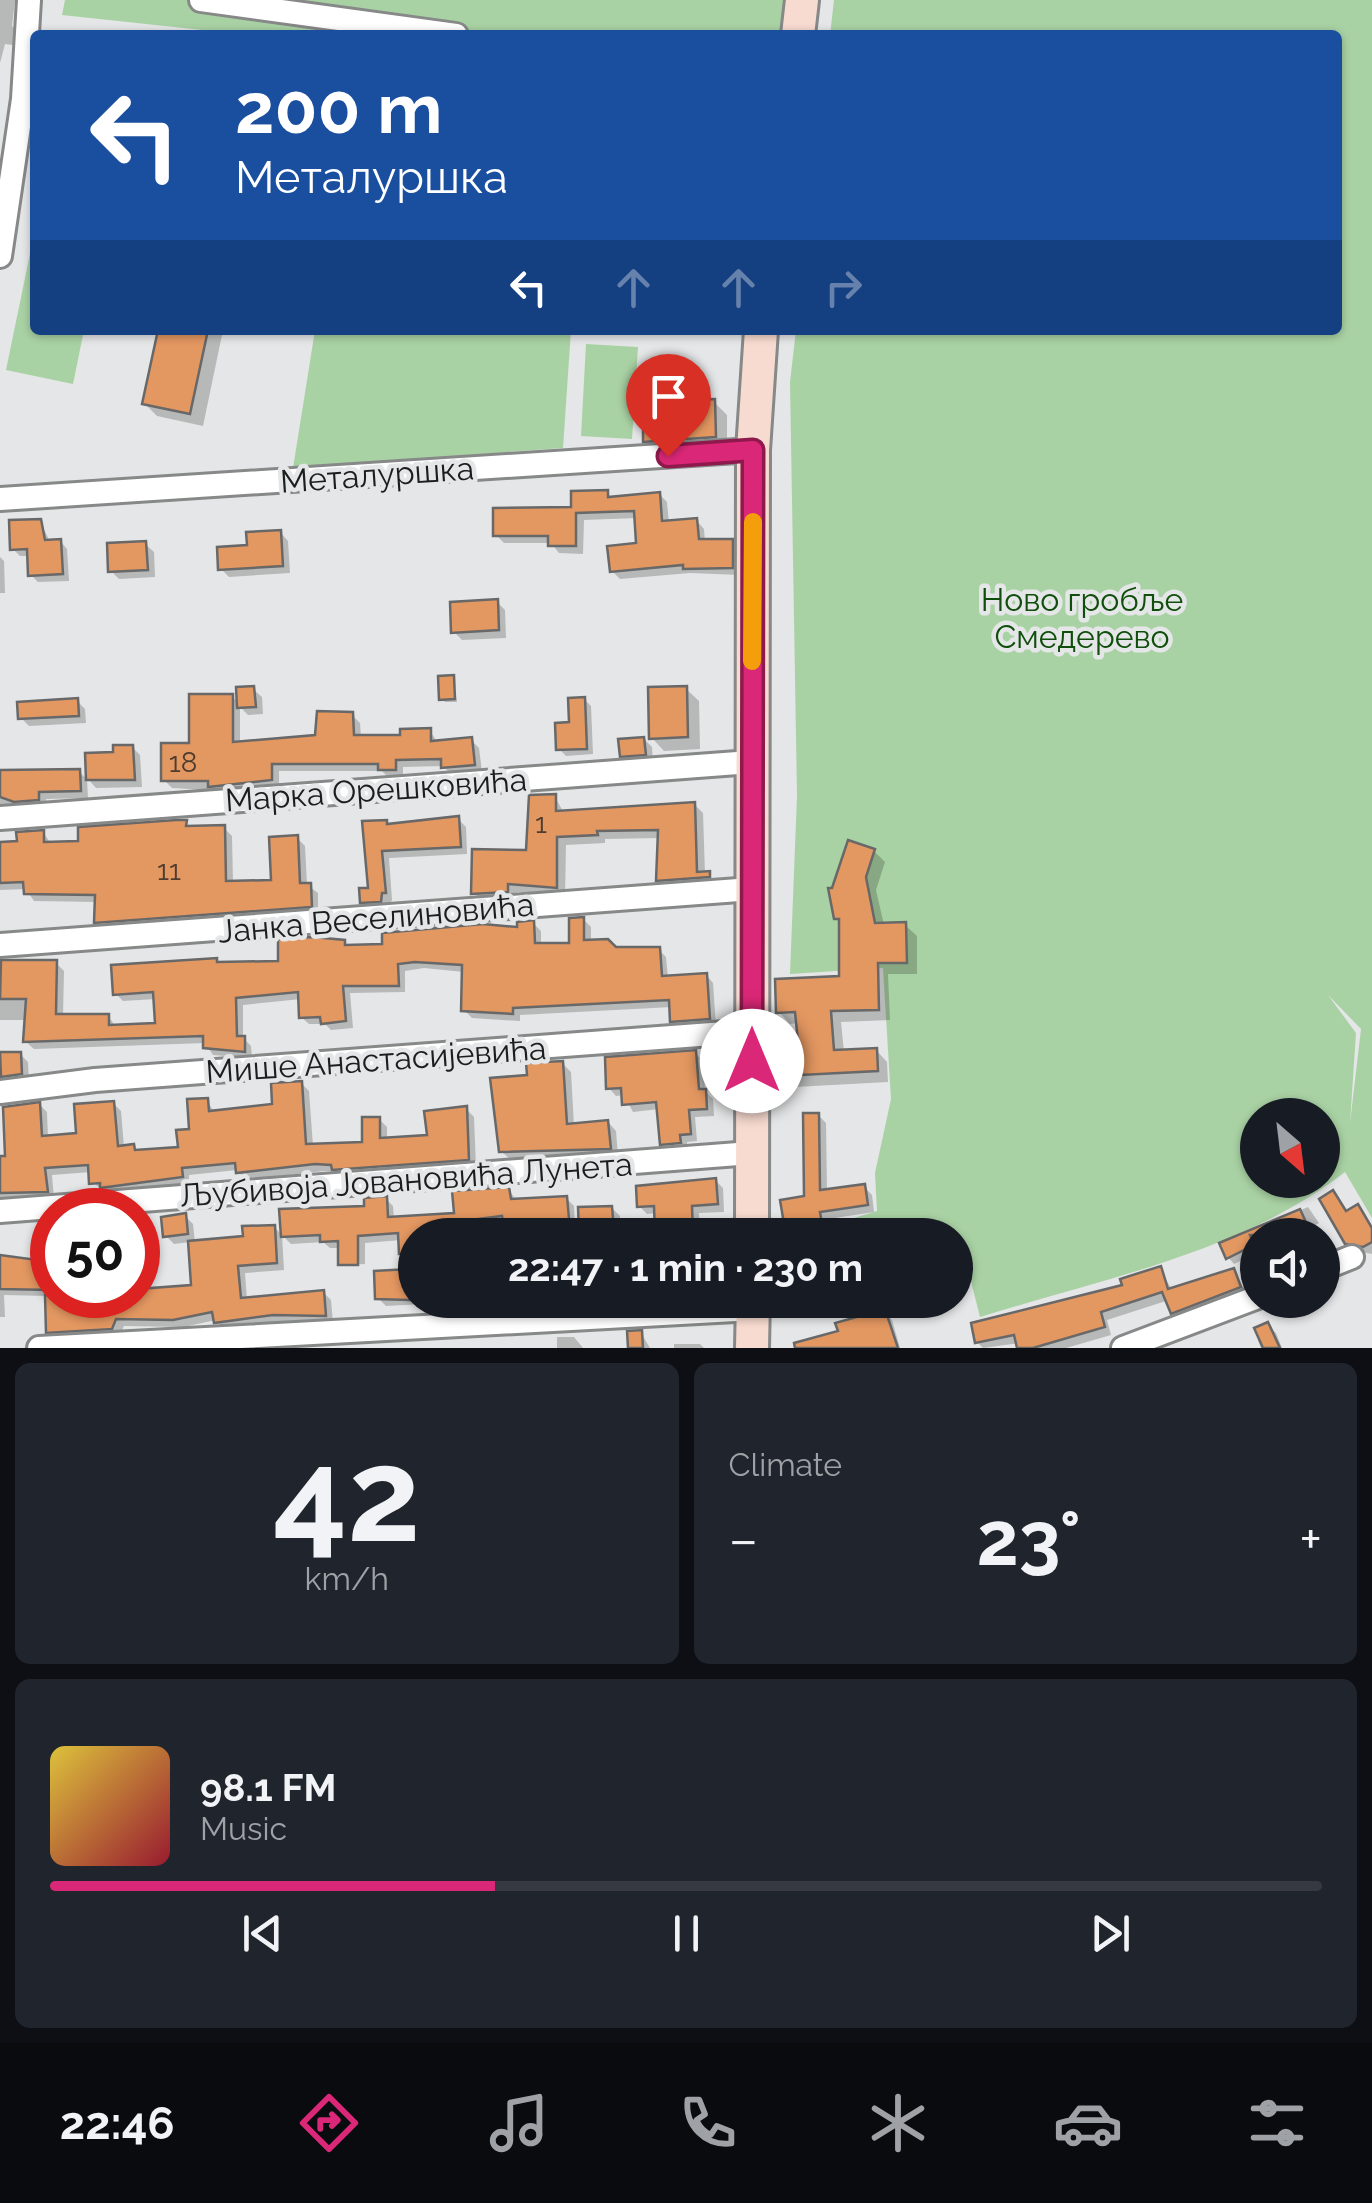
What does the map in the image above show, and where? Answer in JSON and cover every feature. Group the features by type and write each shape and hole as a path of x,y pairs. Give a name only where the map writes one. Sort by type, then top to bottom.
{"main road":[{"path":"799,30 802,0"},
{"path":"752,1218 753,450 761,335"},
{"path":"752,1348 753,1318"}],"street":[{"path":"0,256 23,99 29,0"},
{"path":"201,0 420,30"},
{"name":"Металуршка","path":"0,499 753,450"},
{"name":"Марка Орешковића","path":"0,818 752,762"},
{"name":"Јанка Веселиновића","path":"0,945 260,929 381,916 752,889"},
{"name":"Мише Анастасијевића","path":"0,1092 95,1080 752,1030"},
{"name":"Љубивоја Јовановића Лунета","path":"0,1210 752,1154"},
{"path":"1340,1261 1352,1256"},
{"path":"1123,1348 1240,1304"},
{"path":"39,1348 526,1318"}],"green space":[{"path":"65,0 787,0 782,30 202,30 62,15"},
{"name":"Ново гробље Смедерево","path":"834,0 1372,0 1372,1218 1345,1172 1340,1176 1340,1098 1240,1098 1240,1198 1308,1198 1271,1218 1240,1218 1240,1233 1170,1260 980,1317 973,1289 973,1218 854,1218 877,1211 875,1173 891,1099 883,968 790,974 797,796 790,382 795,335 1342,335 1342,30 831,30","holes":["1328,995 1361,1029 1350,1123 1356,1033"]},
{"path":"30,254 30,335 83,335 73,384 6,370"},
{"path":"314,335 571,335 563,448 293,468"},
{"path":"586,344 638,347 632,439 581,436"}],"building":[{"path":"157,335 207,335 190,414 142,404"},
{"path":"715,399 716,437 643,442 643,422 665,422 665,400"},
{"path":"608,490 608,497 660,492 662,521 697,518 699,539 733,539 733,568 683,569 683,565 610,572 607,546 636,543 634,511 576,513 576,546 548,546 548,536 493,536 493,508 571,507 571,491"},
{"path":"41,519 45,540 61,539 63,574 28,576 27,549 10,550 9,520"},
{"path":"281,530 283,566 218,570 217,547 247,545 246,532"},
{"path":"146,541 148,570 108,572 107,543"},
{"path":"498,599 499,630 451,633 450,602"},
{"path":"454,675 455,699 439,700 438,676"},
{"path":"254,686 256,707 237,708 236,687"},
{"path":"687,686 688,737 649,739 648,687"},
{"path":"189,694 233,694 233,742 315,735 317,711 353,712 354,735 400,735 400,729 431,728 431,741 472,737 475,765 441,768 441,759 396,760 396,770 378,770 378,764 272,764 272,780 208,787 208,781 161,781 161,743 189,743"},
{"path":"585,697 587,749 556,750 555,723 569,722 568,698"},
{"path":"78,698 79,716 18,719 17,702"},
{"path":"644,737 646,755 620,757 618,739"},
{"path":"113,745 133,745 135,780 86,780 85,753 113,752"},
{"path":"80,769 81,791 39,792 39,800 14,802 0,797 0,770"},
{"path":"556,794 556,811 695,802 697,872 710,871 710,877 656,881 658,830 597,831 598,835 557,837 557,888 508,884 508,892 471,894 472,849 526,850 529,795"},
{"path":"459,816 461,847 382,851 386,893 382,893 381,902 360,903 359,888 368,888 362,821 387,820 387,824"},
{"path":"187,820 186,826 225,825 226,881 271,880 269,837 298,835 300,883 311,883 312,907 94,923 95,895 24,894 23,882 0,883 0,842 17,841 16,832 44,830 44,842 78,841 78,827"},
{"path":"848,840 875,849 866,877 875,923 906,922 907,963 878,963 879,1010 831,1011 834,1050 877,1048 878,1071 781,1076 780,1052 799,1052 795,1012 776,1013 775,979 839,976 839,919 834,919 828,888 832,888"},
{"path":"584,917 584,940 608,939 616,947 660,947 662,976 707,973 710,1019 670,1022 669,1000 513,1008 513,1014 461,1011 462,965 415,962 398,964 399,986 343,986 346,1021 321,1024 320,1017 299,1018 298,992 236,998 237,1036 245,1036 245,1052 203,1048 203,1036 23,1042 26,999 0,999 1,960 57,960 56,1014 109,1014 109,1025 155,1023 153,992 113,995 111,965 217,958 217,962 278,961 278,939 313,937 345,940 345,945 382,944 382,933 483,924 517,927 517,922 534,920 535,943 569,943 569,918"},
{"path":"696,1050 699,1089 706,1089 707,1109 689,1110 691,1134 680,1135 681,1143 660,1145 656,1102 622,1105 621,1088 606,1089 605,1057"},
{"path":"0,1052 21,1052 22,1074 1,1077"},
{"path":"563,1061 567,1124 608,1120 611,1149 499,1152 490,1078 527,1075 526,1063"},
{"path":"302,1081 306,1144 362,1142 362,1117 380,1117 380,1138 427,1135 424,1111 467,1106 469,1160 332,1170 331,1165 315,1164 236,1173 235,1163 182,1168 183,1177 100,1188 100,1183 89,1184 88,1165 45,1168 48,1188 0,1193 0,1156 5,1156 3,1107 40,1102 42,1136 76,1133 74,1104 114,1101 118,1146 134,1144 135,1150 178,1147 176,1130 189,1129 187,1099 208,1098 209,1111 272,1104 271,1083"},
{"path":"803,1113 819,1113 820,1190 865,1184 868,1205 820,1212 821,1218 783,1218 780,1200 804,1196"},
{"path":"716,1178 718,1204 692,1206 692,1218 654,1218 654,1206 637,1207 636,1186"},
{"path":"509,1187 511,1199 567,1196 569,1218 398,1218 398,1233 358,1236 358,1265 338,1265 338,1241 320,1242 320,1235 281,1237 279,1209 364,1206 364,1198 387,1196 388,1217 454,1213 452,1191"},
{"path":"1338,1198 1346,1211 1358,1204 1372,1228 1372,1242 1363,1247 1345,1244 1340,1235 1340,1218 1330,1218 1319,1199"},
{"path":"612,1206 613,1218 578,1218 578,1207"},
{"path":"1300,1209 1304,1218 1279,1218"},
{"path":"186,1213 188,1234 163,1237 161,1217"},
{"path":"275,1225 277,1263 238,1266 241,1298 324,1290 326,1316 273,1315 214,1323 212,1312 173,1320 116,1319 112,1329 46,1333 46,1318 160,1318 160,1287 191,1285 188,1241 243,1236 242,1226"},
{"path":"1240,1234 1240,1252 1226,1259 1219,1243"},
{"path":"0,1255 30,1259 30,1290 0,1289"},
{"path":"1161,1266 1168,1289 1234,1268 1240,1287 1171,1314 1162,1292 1101,1312 1105,1327 1033,1348 1017,1348 1014,1335 975,1343 971,1323 1122,1285 1120,1279"},
{"path":"398,1270 398,1300 375,1299 374,1271"},
{"path":"853,1318 888,1318 898,1348 795,1348 794,1343 838,1331 835,1323"},
{"path":"1268,1322 1280,1348 1263,1348 1254,1328"},
{"path":"642,1330 643,1348 628,1348 627,1331"}],"slow traffic":[{"path":"752,661 753,522"}],"route":[{"path":"668,456 753,450 752,1061"}]}
